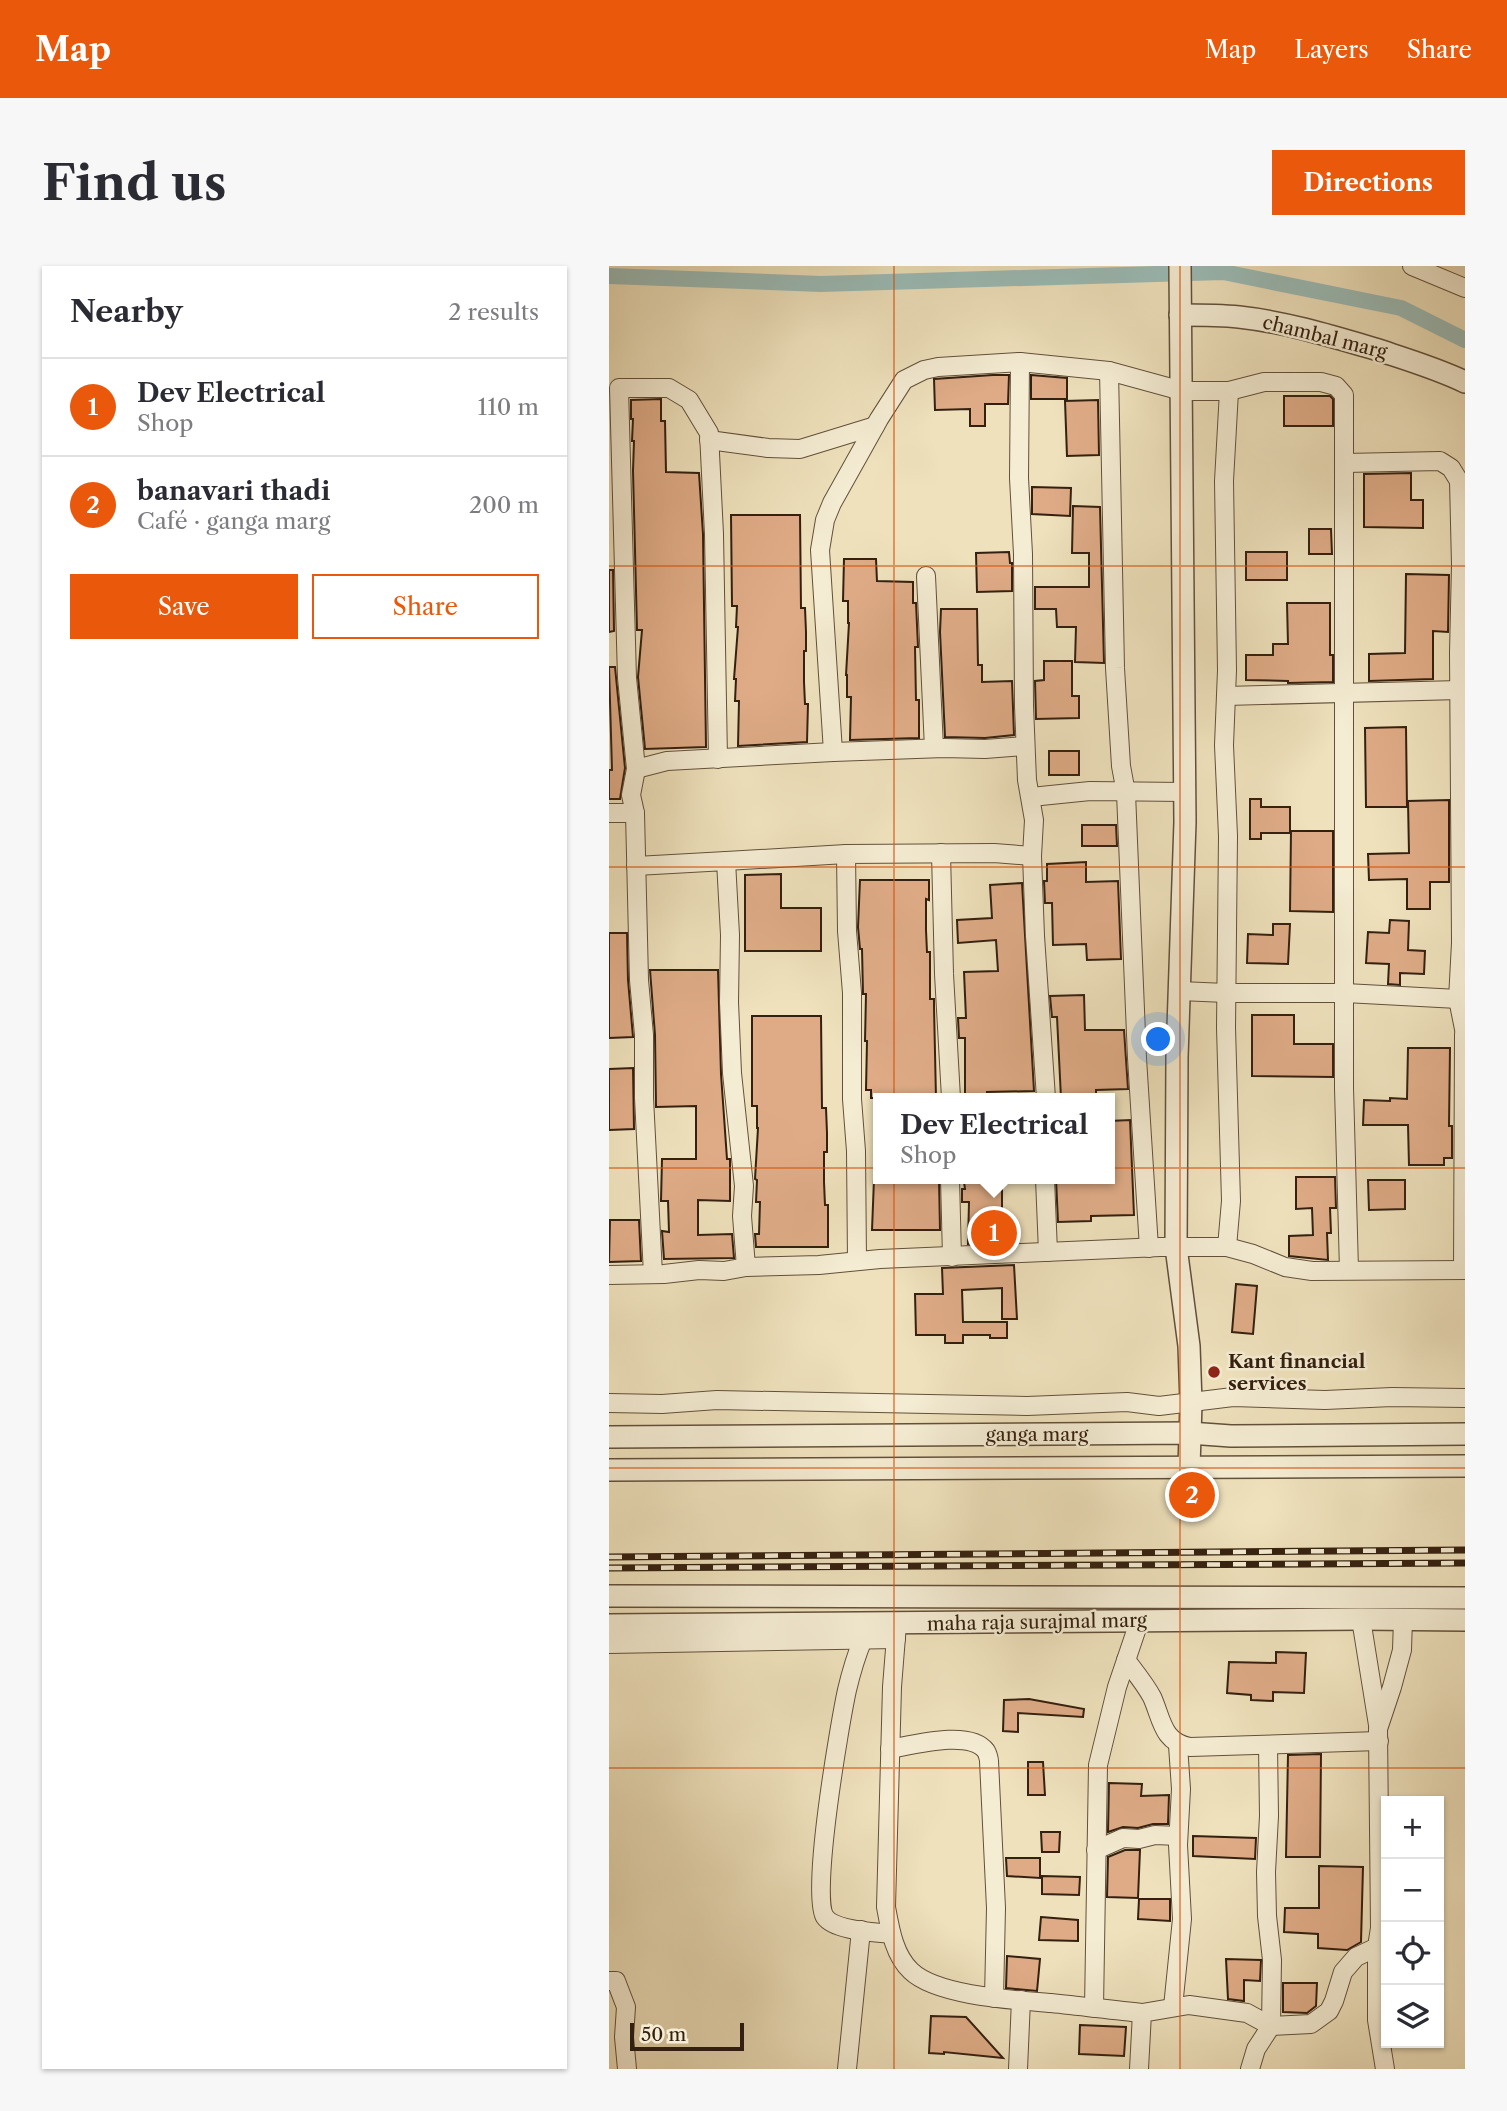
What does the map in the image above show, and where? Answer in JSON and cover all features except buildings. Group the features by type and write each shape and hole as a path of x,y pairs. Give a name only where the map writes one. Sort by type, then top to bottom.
{"street":[{"path":"1180,266 1185,792 1177,1057 1176,1247 1189,1346 1189,1467"},
{"path":"1412,266 1465,288"},
{"name":"chambal marg","path":"1180,314 1239,317 1279,323 1401,357 1465,382"},
{"path":"1020,362 1019,478 1023,554 1025,746 1027,780 1034,820 1032,856 1035,936 1046,1093"},
{"path":"833,752 820,550 825,520 831,503 904,380 924,370 938,367 1020,362 1109,371 1182,391 1229,391 1264,382 1321,382 1336,386 1344,395 1344,1088 1349,1270"},
{"path":"1109,371 1115,668 1121,766 1126,793 1137,1058 1149,1248"},
{"path":"653,1274 647,1180 644,1035 639,980 635,813 631,795 636,768 627,678 614,387 669,388 689,400 709,433 714,534 718,759"},
{"path":"1227,1247 1231,1201 1226,993 1228,836 1224,745 1224,481 1229,391"},
{"path":"709,440 768,448 800,449 875,426"},
{"path":"609,1275 724,1271 746,1267 819,1265 880,1259 1176,1247 1227,1247 1285,1267 1312,1271 1464,1270 1464,1034 1458,999 1463,943 1460,690 1463,577 1459,481 1451,468 1440,461 1345,463"},
{"path":"926,576 934,748"},
{"path":"1226,696 1460,690"},
{"path":"636,768 667,761 1025,746"},
{"path":"1031,797 1090,791 1185,792"},
{"path":"609,813 635,813"},
{"path":"941,853 951,1093"},
{"path":"636,866 846,854 994,853 1032,856"},
{"path":"846,854 846,931 852,993 857,1261"},
{"path":"726,861 730,935 731,1073 744,1186 742,1216 746,1267"},
{"path":"1180,990 1226,993 1345,993 1458,999"},
{"path":"950,1184 952,1257"},
{"path":"1045,1184 1048,1252"},
{"path":"609,1403 662,1404 717,1400 1027,1406 1127,1402 1159,1406 1233,1397 1325,1400 1465,1398"},
{"name":"ganga marg","path":"609,1437 1465,1434"},
{"name":"ganga marg","path":"609,1469 1465,1466"},
{"name":"maha raja surajmal marg","path":"609,1596 1465,1598"},
{"path":"897,1596 886,1907 891,1934 898,1952 911,1972 936,1985 977,1996 1142,2013 1189,2005 1247,2013 1271,2025 1311,2024 1329,2011 1343,1972 1356,1957 1377,1947"},
{"path":"1360,1619 1378,1735 1380,1928 1377,1947 1377,2020 1385,2069"},
{"path":"1378,1735 1402,1650 1403,1619"},
{"name":"maha raja surajmal marg","path":"609,1625 896,1632 1139,1622 1465,1620"},
{"path":"1094,2008 1098,1765 1104,1735 1139,1622"},
{"path":"609,1644 863,1639 896,1632"},
{"path":"863,1639 849,1679 837,1744 827,1813 820,1903 825,1917 834,1924 891,1934"},
{"path":"1126,1660 1151,1696 1168,1735 1178,1745 1268,1745 1378,1735"},
{"path":"890,1749 943,1740 964,1740 976,1743 986,1751 989,1761 996,1908 994,1998"},
{"path":"1173,2007 1182,1919 1178,1745"},
{"path":"1250,2069 1256,2049 1271,2025 1272,1960 1266,1894 1268,1745"},
{"path":"1096,1850 1123,1838 1178,1836"},
{"path":"847,2069 861,1930"},
{"path":"609,1981 616,1981 627,2007 624,2037 627,2069"},
{"path":"1018,2069 1021,2000"},
{"path":"1139,2069 1142,2013"}],"waterway":[{"path":"609,276 821,284 1223,272 1401,308 1465,340"}],"railway":[{"path":"609,1557 1465,1550"},
{"path":"609,1568 1465,1563"}],"place":[{"name":"Dev Electrical","path":"994,1233"},
{"name":"Kant financial services","path":"1214,1372"},
{"name":"banavari thadi","path":"1192,1495"}]}
